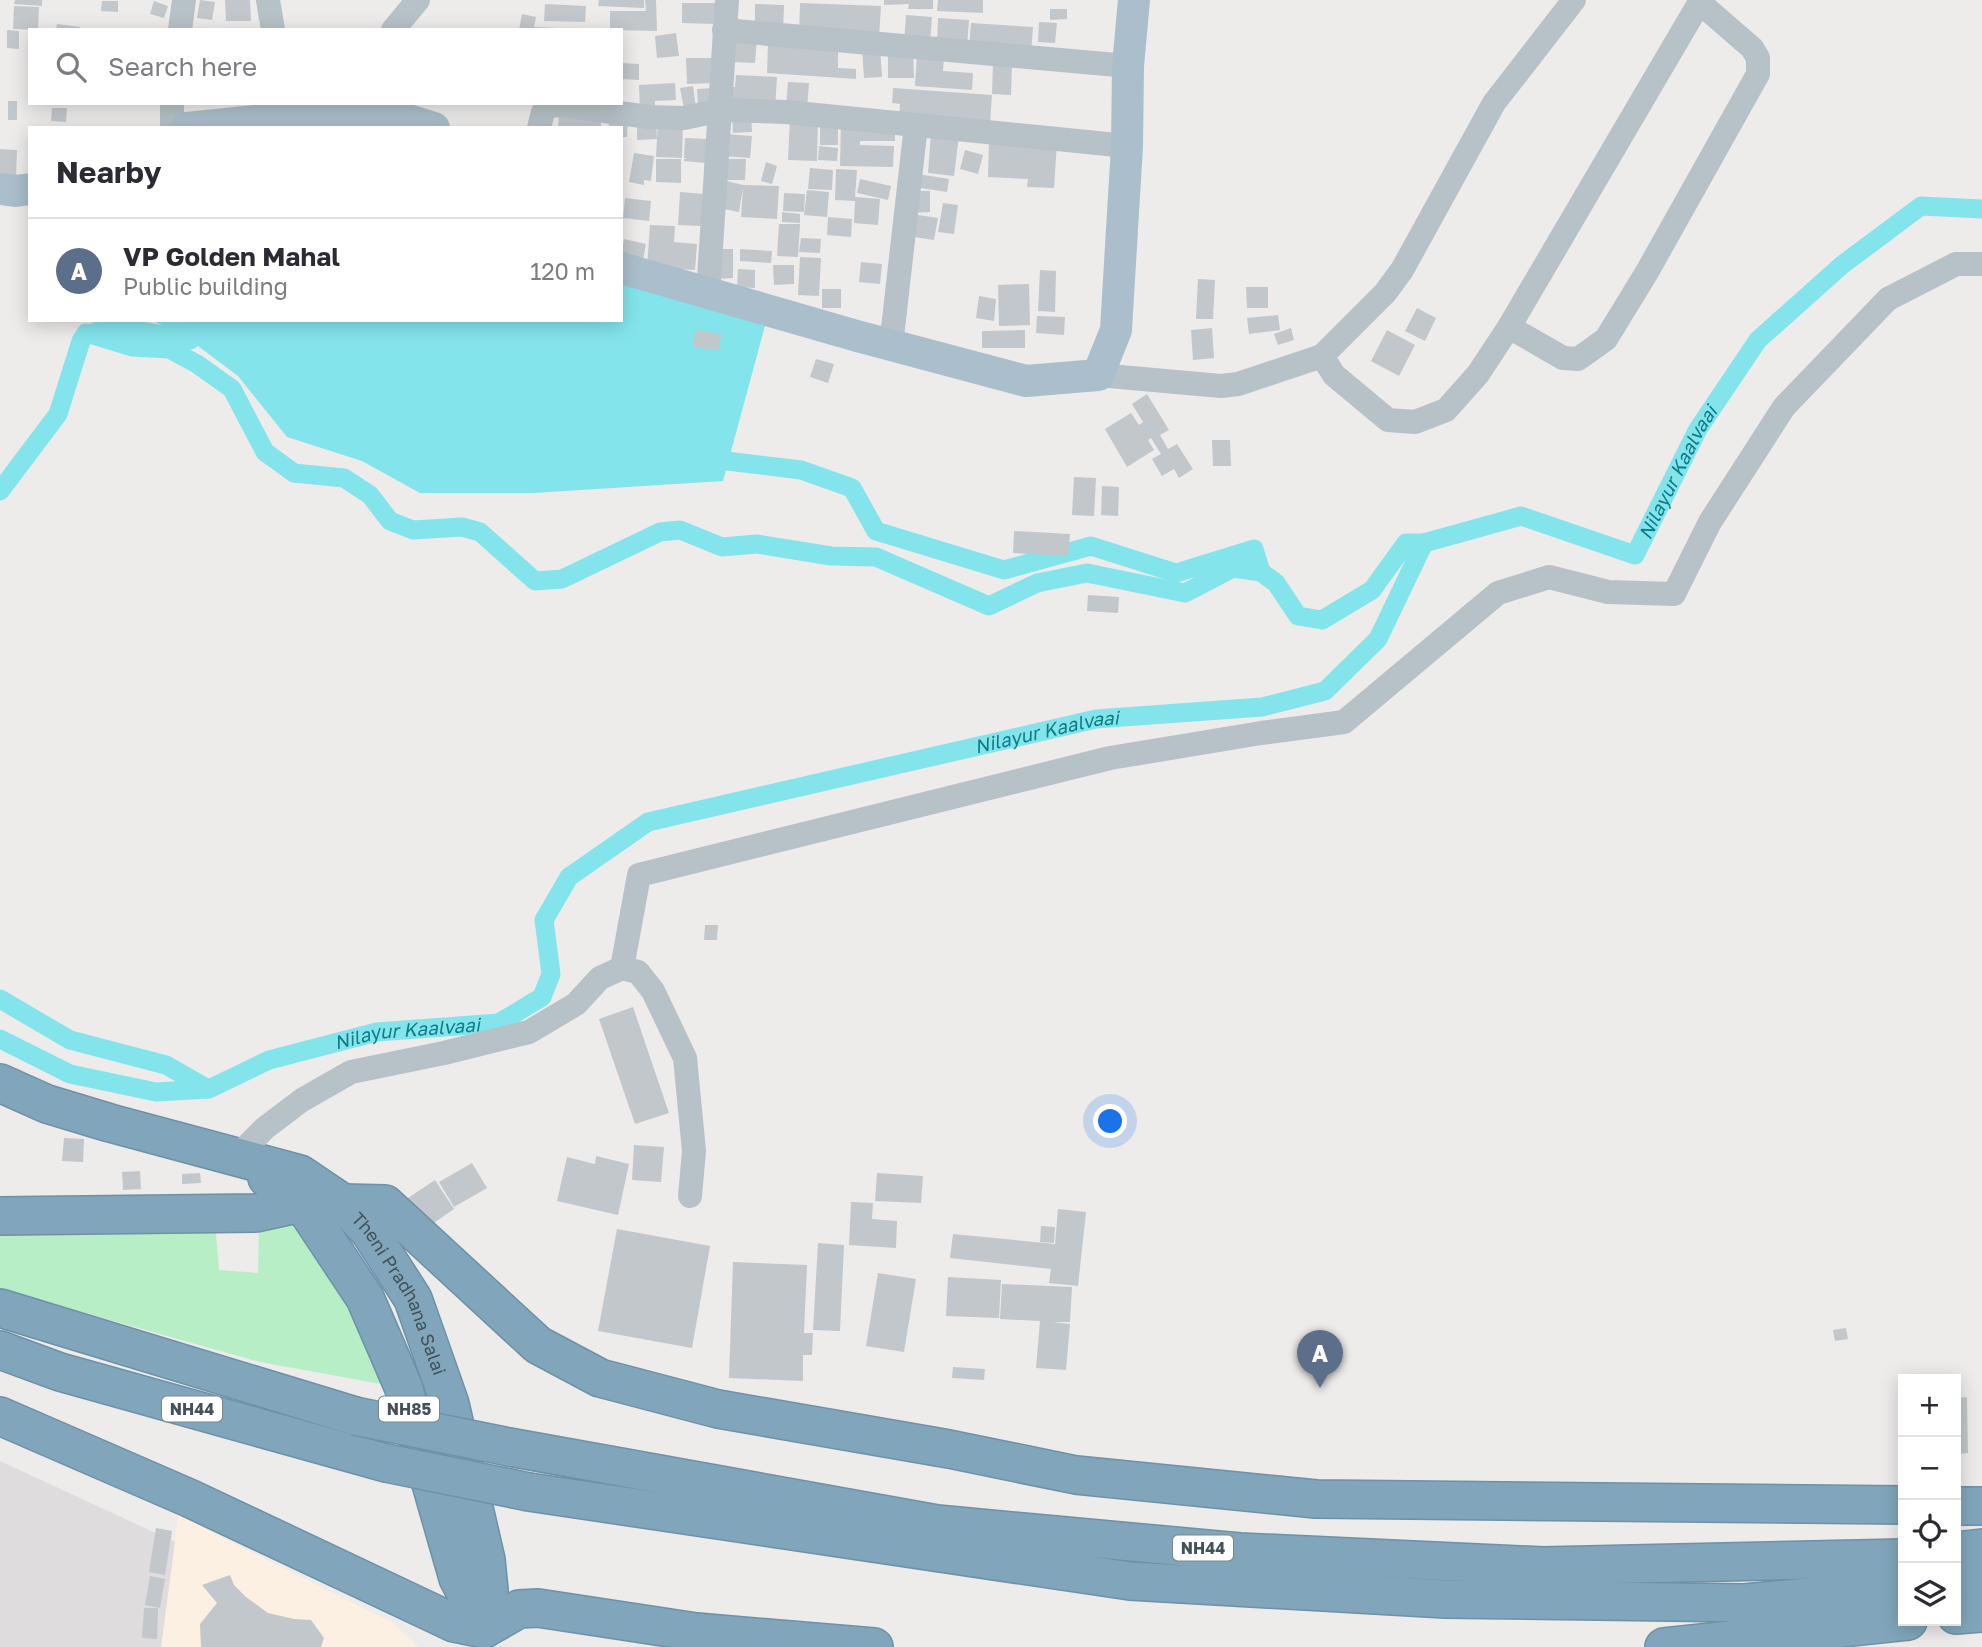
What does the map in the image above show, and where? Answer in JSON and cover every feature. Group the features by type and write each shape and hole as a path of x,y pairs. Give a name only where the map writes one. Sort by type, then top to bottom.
{"highway":[{"name":"Theni Pradhana Salai","path":"0,1083 47,1104 300,1174 343,1203 370,1232 413,1298 450,1404 486,1560 489,1590 486,1638"},
{"name":"Theni Pradhana Salai","path":"236,1157 302,1203 365,1298 403,1386 458,1578 486,1638"},
{"path":"0,1216 256,1213 302,1203"},
{"path":"343,1203 385,1204 538,1345 600,1378 718,1409 949,1449 1076,1475 1316,1499 1898,1505"},
{"name":"NH44","path":"0,1308 355,1416 509,1447 937,1524 1240,1552 1543,1566 1898,1558"},
{"name":"NH44","path":"0,1350 60,1372 386,1463 529,1492 1130,1581 1446,1599 1745,1604 1898,1589"},
{"path":"0,1416 189,1498 486,1638 519,1609 538,1608 696,1632 874,1647"},
{"path":"1961,1506 1982,1506"},
{"path":"1961,1550 1982,1548"},
{"path":"1961,1583 1982,1581"},
{"path":"1961,1614 1982,1612"},
{"path":"1664,1647 1898,1622"}],"main road":[{"path":"623,269 891,346 1026,381 1098,375 1116,330 1127,146 1128,66 1134,0"},
{"path":"200,126 300,110 402,118 428,126"},
{"path":"0,188 16,191 28,189"}],"street":[{"path":"180,28 184,0"},
{"path":"268,0 274,28"},
{"path":"395,28 418,0"},
{"path":"708,294 722,110 727,0"},
{"path":"1098,375 1221,386 1238,384 1321,356 1385,293 1396,278 1494,103 1574,0"},
{"path":"1321,356 1334,375 1388,420 1415,422 1446,410 1478,374 1509,327 1700,1 1752,47 1758,58 1758,74 1647,272 1606,339 1578,359 1563,358 1509,327"},
{"path":"724,30 1128,66"},
{"path":"172,105 173,126"},
{"path":"539,126 542,112 550,106 560,105 649,117 684,118 722,110 786,111 1127,146"},
{"path":"891,346 916,125"},
{"path":"622,968 639,875 1110,758 1344,722 1498,593 1549,577 1608,592 1674,594 1710,522 1784,407 1888,299 1956,264 1982,264"},
{"path":"236,1157 265,1128 302,1100 351,1072 529,1032 576,1004 600,978 622,968 638,972 653,991 685,1058 694,1151 690,1196"}],"shaded area":[{"path":"0,1461 175,1542 161,1647 0,1647"},
{"path":"178,1515 393,1623 418,1647 161,1647"}],"green space":[{"path":"259,1217 301,1225 356,1301 392,1386 260,1362 0,1289 0,1223 215,1222 219,1270 258,1273"}],"water":[{"path":"623,279 766,322 723,481 534,493 420,493 362,461 287,437 238,376 190,340 156,322 623,322"}],"building":[{"path":"15,0 42,0 42,6 14,4"},
{"path":"200,0 215,2 212,20 197,18"},
{"path":"225,0 250,0 251,21 226,21"},
{"path":"599,0 644,0 644,8 598,6"},
{"path":"645,0 656,0 657,31 610,28 610,11 646,11"},
{"path":"884,0 933,0 933,9 908,9 909,4 884,5"},
{"path":"938,0 983,0 983,13 937,11"},
{"path":"102,1 118,1 118,12 101,11"},
{"path":"154,1 168,6 164,18 150,14"},
{"path":"682,3 717,3 716,24 682,23"},
{"path":"800,3 881,6 879,38 799,35"},
{"path":"545,4 586,6 585,22 544,21"},
{"path":"755,4 784,5 783,31 755,30"},
{"path":"14,6 39,7 38,28 13,29"},
{"path":"1050,9 1067,9 1067,19 1050,20"},
{"path":"522,14 536,17 534,27 558,28 519,28"},
{"path":"906,15 932,17 930,44 904,42"},
{"path":"938,18 969,20 967,47 937,45"},
{"path":"1039,22 1057,23 1055,43 1038,42"},
{"path":"971,23 1033,27 1031,53 969,49"},
{"path":"57,24 80,27 80,28 56,28"},
{"path":"7,30 19,31 19,49 7,48"},
{"path":"676,33 679,56 657,58 655,36"},
{"path":"734,35 757,37 755,63 732,62"},
{"path":"768,43 838,46 838,68 856,69 856,79 767,73"},
{"path":"880,47 882,77 864,78 862,48"},
{"path":"913,49 914,78 888,78 888,50"},
{"path":"917,54 944,56 943,71 973,73 972,90 915,86"},
{"path":"686,58 716,58 716,83 687,84"},
{"path":"993,62 1012,63 1011,95 992,94"},
{"path":"623,63 639,64 639,80 623,79"},
{"path":"736,75 777,77 775,108 730,105 731,87 735,87"},
{"path":"788,82 809,83 807,109 786,108"},
{"path":"675,83 676,100 655,101 655,111 640,112 639,85"},
{"path":"693,86 696,108 684,109 680,88"},
{"path":"713,88 714,109 698,109 697,89"},
{"path":"893,88 992,95 990,124 899,118 900,104 892,103"},
{"path":"8,101 17,101 17,120 8,120"},
{"path":"52,108 67,108 66,122 51,121"},
{"path":"559,111 601,114 601,126 558,126"},
{"path":"751,113 752,132 733,133 732,115"},
{"path":"790,118 818,119 817,161 788,160"},
{"path":"609,119 628,120 627,137 623,137 623,126 609,126"},
{"path":"656,120 657,139 637,140 637,121"},
{"path":"658,122 683,123 682,158 656,157"},
{"path":"820,122 838,122 838,145 820,145"},
{"path":"841,123 895,125 895,141 860,141 860,145 894,146 893,167 840,166"},
{"path":"931,132 959,136 954,176 928,173"},
{"path":"725,134 752,136 750,158 724,156"},
{"path":"685,138 708,139 706,163 684,161 687,159 684,158"},
{"path":"989,140 1057,143 1054,188 1027,187 1028,179 988,177"},
{"path":"819,146 838,148 837,161 818,160"},
{"path":"0,149 17,150 16,179 0,179"},
{"path":"965,150 983,155 978,174 960,169"},
{"path":"634,153 654,156 651,181 644,180 644,185 629,182"},
{"path":"656,159 681,159 681,183 656,182"},
{"path":"725,159 746,159 745,180 724,180"},
{"path":"766,162 777,166 772,184 761,181"},
{"path":"810,168 833,170 832,190 808,189"},
{"path":"836,169 857,170 855,197 880,199 878,225 854,223 855,201 835,200"},
{"path":"918,174 949,179 947,192 915,187"},
{"path":"860,179 891,186 888,200 857,193"},
{"path":"723,180 743,185 779,186 777,219 741,217 743,187 739,212 718,208"},
{"path":"807,190 829,192 827,217 804,215"},
{"path":"911,191 930,191 930,212 911,213"},
{"path":"680,192 703,194 701,226 678,225"},
{"path":"784,193 805,194 804,212 783,211"},
{"path":"625,198 651,201 649,221 623,218"},
{"path":"943,203 958,205 954,234 938,232"},
{"path":"782,212 800,214 800,223 782,222"},
{"path":"912,214 938,218 934,240 908,236"},
{"path":"828,217 852,219 851,237 827,235"},
{"path":"779,224 800,224 798,257 777,256"},
{"path":"650,225 675,226 674,242 697,244 695,270 647,267"},
{"path":"801,238 821,239 820,253 799,252"},
{"path":"624,239 646,244 643,260 623,256"},
{"path":"716,249 733,249 733,278 717,279"},
{"path":"740,249 772,251 771,263 740,261"},
{"path":"800,257 821,258 819,296 798,295"},
{"path":"861,262 882,264 880,284 859,282"},
{"path":"773,265 794,265 794,284 774,285"},
{"path":"738,269 755,270 755,288 737,287"},
{"path":"1040,270 1056,271 1055,312 1038,311"},
{"path":"1198,279 1215,280 1213,319 1196,319"},
{"path":"1029,284 1030,325 999,326 998,285"},
{"path":"1246,287 1268,287 1268,308 1247,308"},
{"path":"822,289 841,289 841,308 822,308"},
{"path":"979,296 996,299 994,321 976,318"},
{"path":"1417,308 1436,318 1425,341 1405,331"},
{"path":"1278,315 1280,330 1249,334 1247,318"},
{"path":"1037,316 1065,317 1064,335 1036,333"},
{"path":"1212,328 1214,358 1193,360 1191,330"},
{"path":"1291,328 1294,340 1278,345 1274,334"},
{"path":"695,330 721,334 719,350 693,347"},
{"path":"1025,330 1025,348 982,348 982,331"},
{"path":"1387,330 1415,345 1399,376 1371,361"},
{"path":"816,359 834,364 828,383 810,377"},
{"path":"1147,394 1169,430 1160,435 1168,449 1177,444 1193,469 1179,478 1174,469 1162,476 1152,459 1161,454 1151,438 1148,440 1154,450 1127,467 1105,429 1131,413 1139,425 1143,422 1132,404"},
{"path":"1212,440 1230,440 1231,466 1213,466"},
{"path":"1074,477 1096,478 1094,516 1072,515"},
{"path":"1102,486 1119,487 1118,516 1101,515"},
{"path":"1014,531 1070,534 1068,556 1013,553"},
{"path":"1088,595 1119,597 1118,613 1087,611"},
{"path":"705,925 718,925 717,940 704,940"},
{"path":"633,1007 669,1113 635,1124 599,1019"},
{"path":"64,1138 84,1139 83,1162 62,1161"},
{"path":"634,1145 664,1147 661,1182 632,1180"},
{"path":"596,1156 629,1164 618,1215 557,1201 567,1157 595,1164"},
{"path":"472,1163 487,1188 454,1207 439,1182"},
{"path":"140,1171 141,1189 123,1190 122,1172"},
{"path":"200,1173 201,1183 182,1184 182,1174"},
{"path":"877,1173 923,1176 921,1203 875,1201"},
{"path":"435,1180 454,1209 422,1231 402,1202"},
{"path":"851,1202 873,1203 872,1219 897,1221 896,1248 849,1245"},
{"path":"1058,1209 1086,1212 1078,1286 1049,1283 1051,1269 950,1258 953,1234 1055,1244"},
{"path":"1041,1226 1055,1227 1054,1243 1040,1242"},
{"path":"617,1229 710,1246 692,1348 598,1331"},
{"path":"818,1243 844,1245 840,1331 813,1330"},
{"path":"733,1262 807,1265 804,1333 813,1333 812,1355 803,1355 803,1381 729,1378"},
{"path":"878,1273 916,1279 904,1352 866,1346"},
{"path":"948,1277 1001,1280 999,1318 946,1316"},
{"path":"1002,1284 1072,1287 1070,1322 1053,1322 1070,1324 1066,1370 1036,1368 1040,1321 1000,1319"},
{"path":"1846,1328 1848,1339 1835,1341 1833,1330"},
{"path":"953,1367 985,1369 984,1380 952,1378"},
{"path":"1967,1397 1968,1453 1961,1454 1961,1437 1961,1398"},
{"path":"156,1528 172,1531 165,1575 149,1572"},
{"path":"230,1575 234,1585 246,1597 268,1613 311,1620 324,1638 321,1647 201,1647 200,1624 217,1603 202,1585"},
{"path":"150,1576 165,1579 160,1608 145,1605"},
{"path":"144,1608 158,1608 157,1639 142,1638"}],"waterway":[{"name":"Nilayur Kaalvaai","path":"0,1039 70,1074 156,1092 209,1089 269,1060 377,1032 499,1023 542,997 551,974 544,920 569,877 648,822 1096,719 1262,707 1325,691 1378,639 1424,543 1521,516 1635,555 1698,429 1758,340 1842,265 1921,206 1982,209"},
{"path":"95,332 125,328 190,340 198,322"},
{"path":"0,491 58,414 81,341 86,333 132,347 169,349 197,364 232,389 265,452 294,473 344,478 370,495 390,521 413,530 462,527 480,532 535,581 562,579 660,532 680,530 722,547 757,544 831,556 876,557 989,606 1037,583 1087,573 1185,593 1233,568 1261,572 1276,583 1298,616 1322,620 1372,590 1406,543 1424,543"},
{"path":"702,458 801,470 852,488 876,531 1004,570 1091,546 1176,573 1254,549 1261,572"},
{"path":"0,999 70,1040 166,1065 208,1089"}],"place":[{"name":"VP Golden Mahal","path":"1320,1388"}]}
